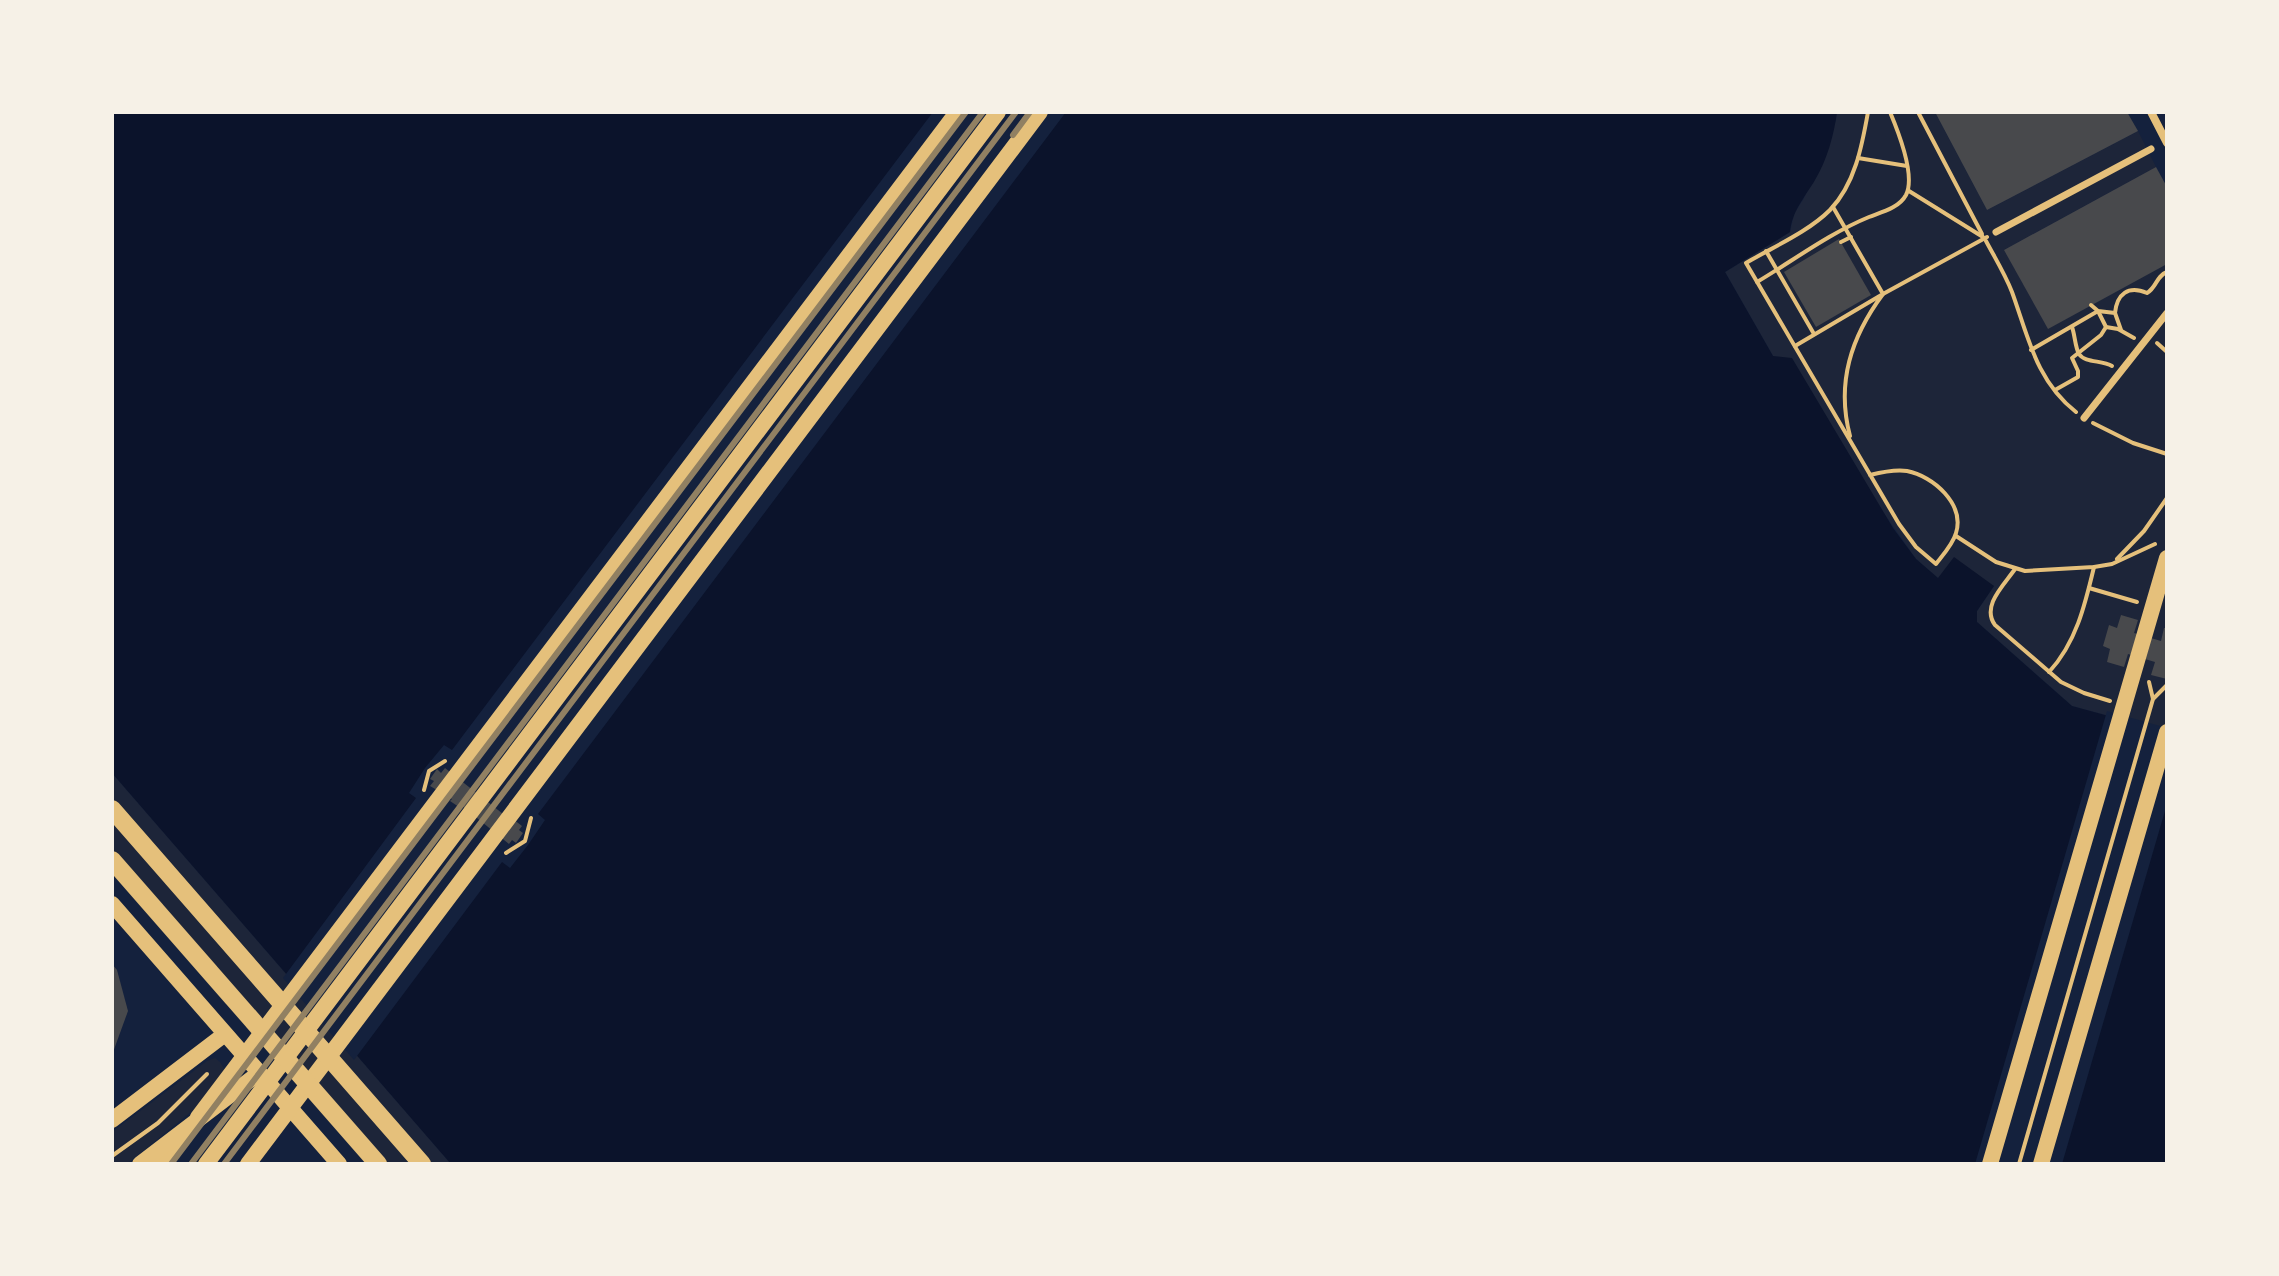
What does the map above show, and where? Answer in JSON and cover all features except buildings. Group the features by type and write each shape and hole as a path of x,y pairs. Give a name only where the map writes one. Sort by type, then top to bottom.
{"highway":[{"path":"112,809 422,1164"},
{"path":"112,860 378,1164"}],"main road":[{"path":"161,1164 956,112"},
{"path":"206,1164 998,112"},
{"path":"248,1164 1040,112"},
{"path":"1990,1164 2167,558"},
{"path":"2041,1164 2167,732"},
{"path":"112,904 339,1164"},
{"path":"112,1120 225,1034"},
{"path":"140,1164 259,1073"}],"street":[{"path":"2151,112 2166,140"},
{"path":"1996,232 2151,149"},
{"path":"2084,418 2167,313"}],"path":[{"path":"1868,112 1858,158 1848,185 1833,207 1819,219 1746,263 1870,475 1907,536 1936,564 1956,536 1956,514 1951,501 1936,483 1907,471 1870,475"},
{"path":"1757,282 1902,200 1908,190 1907,166 1890,112"},
{"path":"1918,112 2011,291 2031,350 2055,390 2084,418 2123,439 2167,454"},
{"path":"1858,158 1907,166"},
{"path":"1908,190 1984,238"},
{"path":"1833,207 1883,294"},
{"path":"1795,346 1996,232"},
{"path":"1841,242 1851,237"},
{"path":"1766,251 1814,334"},
{"path":"2121,330 2115,313 2117,300 2133,290 2147,293 2167,272"},
{"path":"1870,292 1879,286"},
{"path":"1853,445 1844,405 1847,370 1861,327 1883,294"},
{"path":"2091,305 2098,311 2106,327"},
{"path":"2031,350 2098,311 2115,313"},
{"path":"2072,327 2078,352 2085,360 2108,363"},
{"path":"2055,390 2078,377 2072,358 2101,335 2106,327"},
{"path":"2106,327 2130,335"},
{"path":"2112,564 2144,531 2167,498"},
{"path":"1956,536 1996,562 2015,569 2074,570 2112,564 2155,544"},
{"path":"2049,672 2070,645 2094,567"},
{"path":"2015,569 1991,605 1990,619 2049,672 2073,689 2110,701"},
{"path":"2089,588 2139,602"},
{"path":"2019,1164 2153,699 2167,685"},
{"path":"112,1156 150,1129 207,1074"}],"shaded area":[{"path":"112,112 1837,112 1826,156 1796,211 1790,232 1725,272 1773,356 1792,358 1893,528 1916,559 1938,578 1954,557 1994,586 1977,611 1977,622 2072,706 2167,732 2167,1164 451,1164 112,773"},
{"path":"1837,112 1935,112 1987,210 2138,131 2156,167 2004,250 2167,264 2167,732 2072,706 1977,622 1977,611 1994,586 1938,578 1916,559 1773,356 1725,272 1790,232 1794,214 1804,198"},
{"path":"112,773 451,1164 370,1164 112,868"},
{"path":"215,1058 227,1074 219,1089 127,1164 112,1164 112,1132"}],"pier":[{"path":"933,112 1066,112 538,814 545,820 528,845 510,868 502,862 354,1060 283,978 416,798 409,793 425,768 444,745 452,750"},
{"path":"2107,711 2167,728 2167,804 2062,1164 1975,1164"}],"railway":[{"path":"171,1164 966,112"},
{"path":"191,1164 983,112"},
{"path":"224,1164 1016,112"},
{"path":"1013,135 1030,112"}]}
